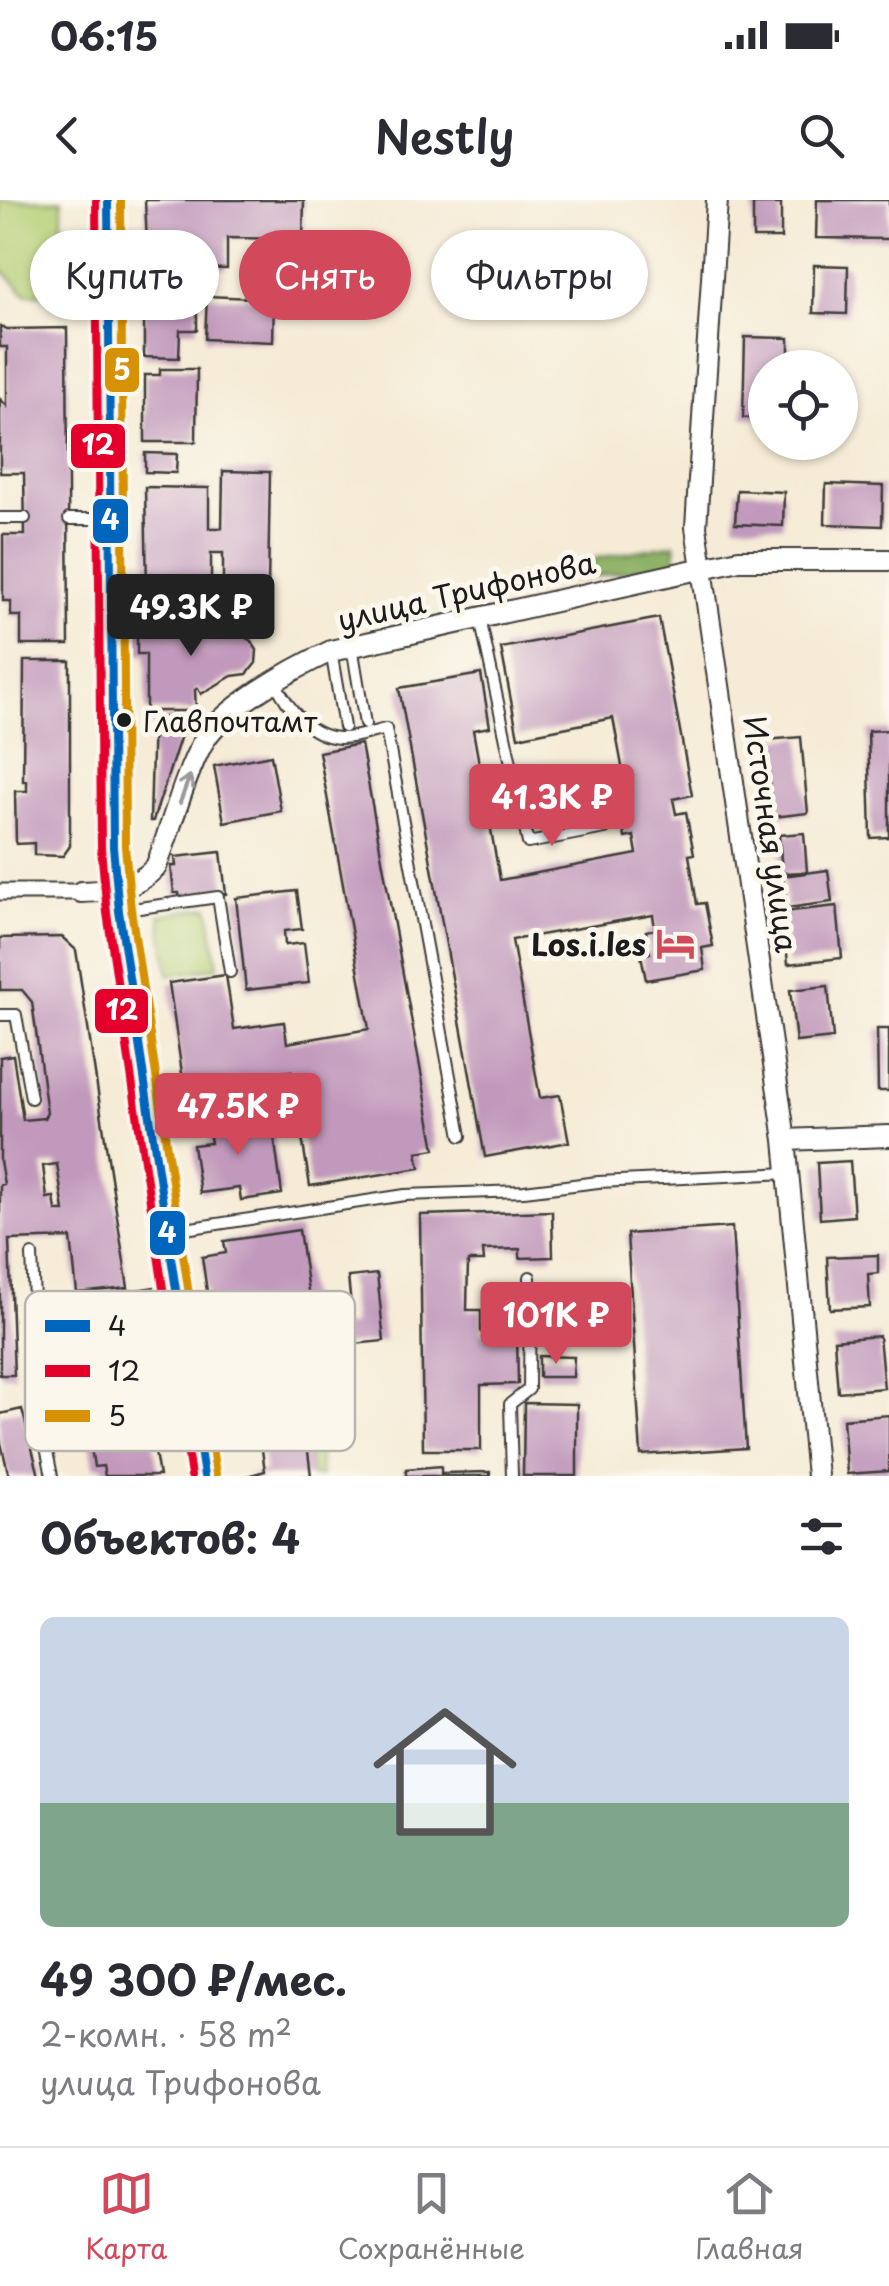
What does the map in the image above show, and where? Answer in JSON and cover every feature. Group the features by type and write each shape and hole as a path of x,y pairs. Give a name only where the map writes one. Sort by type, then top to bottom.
{"main road":[{"path":"108,200 113,847 174,1290"},
{"path":"200,1451 204,1476"}],"street":[{"name":"Источная улица","path":"717,200 696,527 786,1140 818,1476"},
{"name":"улица Трифонова","path":"118,901 156,867 202,742 274,682 342,648 739,560 889,560"},
{"path":"0,892 81,892 118,901"},
{"path":"786,1140 889,1136"}],"lane":[{"path":"0,518 25,518"},
{"path":"69,519 111,520"},
{"path":"480,617 528,843 605,828"},
{"path":"342,648 365,724"},
{"path":"342,648 344,727"},
{"path":"274,682 288,708 313,730 339,738 386,729 460,1136"},
{"path":"118,901 218,896 230,972"},
{"path":"0,1015 16,1015 31,1098"},
{"path":"166,1232 405,1195 789,1173"},
{"path":"32,1254 34,1291"},
{"path":"512,1476 510,1404 529,1389 530,1277"},
{"path":"168,1291 174,1290"},
{"path":"47,1451 52,1476"}],"green space":[{"path":"0,200 62,200 62,230 30,230 30,294 0,268"},
{"path":"675,544 676,563 575,580 571,563"},
{"path":"209,907 218,967 169,975 160,915"},
{"path":"308,1451 319,1451 321,1476 311,1476"}],"building":[{"path":"145,200 304,200 303,230 239,230 239,238 227,238 227,269 219,269 219,230 146,230"},
{"path":"817,200 889,200 889,239 816,238"},
{"path":"753,204 781,204 781,238 753,238"},
{"path":"814,265 848,266 847,314 813,313"},
{"path":"219,297 239,297 239,320 274,320 273,342 205,339 206,320 219,320"},
{"path":"144,320 197,320 197,330 180,330 179,358 144,357"},
{"path":"0,326 67,328 69,645 21,645 21,616 11,616 11,601 3,601 3,535 25,535 24,473 0,473 0,399 7,406 7,347 0,347"},
{"path":"745,337 789,338 789,350 748,350 748,418 743,418"},
{"path":"160,369 197,369 196,442 145,442 145,375 160,375"},
{"path":"145,453 177,454 176,473 145,472"},
{"path":"223,471 270,472 268,589 223,588 223,553 211,553 211,590 147,589 145,487 209,488 209,528 222,528"},
{"path":"826,484 883,486 882,526 825,524"},
{"path":"737,490 784,492 783,526 735,524"},
{"path":"165,615 182,615 182,621 243,620 243,636 257,650 256,663 247,674 232,676 201,694 198,688 195,690 196,711 146,711 146,654 137,654 137,621 163,621"},
{"path":"659,618 692,795 673,799 676,814 686,812 697,904 705,903 713,946 702,948 705,970 646,980 641,955 650,953 646,931 655,929 653,915 512,940 540,1098 560,1095 569,1142 485,1157 399,688 481,674 490,727 473,730 500,880 637,854 634,836 625,838 620,809 615,810 610,785 625,782 613,718 518,737 501,648"},
{"path":"24,661 70,661 70,846 63,856 34,855 34,843 16,844 15,791 27,791 27,781 23,781"},
{"path":"153,718 178,718 184,726 150,821"},
{"path":"889,730 889,837 871,838 868,731"},
{"path":"801,737 808,813 773,817 766,740"},
{"path":"361,744 435,1149 417,1152 420,1168 310,1186 291,1071 184,1087 169,983 226,975 234,1029 284,1022 287,1043 369,1029 319,752"},
{"path":"271,755 281,811 224,822 214,766"},
{"path":"804,833 807,872 782,873 779,835"},
{"path":"221,852 226,894 180,899 179,893 174,893 171,866 176,866 175,857"},
{"path":"828,870 832,902 787,908 783,876"},
{"path":"297,891 302,929 284,931 285,945 304,943 309,983 246,990 236,898"},
{"path":"837,906 842,958 788,964 783,912"},
{"path":"62,937 76,950 128,1288 77,1291 71,1238 9,1240 14,1375 0,1375 0,1185 4,1184 0,1161 0,1057 13,1055 23,1120 44,1118 47,1113 32,1002 22,990 0,990 0,938","holes":["57,1164 64,1211 56,1211 54,1197 47,1198 43,1166"]},
{"path":"828,986 833,1038 796,1042 790,990"},
{"path":"877,1029 889,1029 889,1091 878,1091"},
{"path":"249,1114 250,1125 272,1121 282,1194 241,1200 239,1188 200,1193 193,1145 211,1143 209,1131 198,1133 196,1122"},
{"path":"850,1161 854,1216 820,1219 817,1163"},
{"path":"552,1211 553,1257 520,1258 520,1249 483,1250 484,1261 468,1261 467,1310 481,1310 481,1332 517,1332 518,1384 481,1385 481,1450 423,1450 420,1215"},
{"path":"732,1227 746,1448 641,1455 627,1234"},
{"path":"299,1230 308,1291 207,1291 202,1257 226,1253 224,1241"},
{"path":"878,1255 878,1273 868,1274 870,1307 830,1309 827,1257"},
{"path":"377,1274 384,1341 355,1344 355,1291 349,1291 348,1277"},
{"path":"879,1336 884,1388 838,1392 834,1340"},
{"path":"539,1356 574,1357 573,1377 539,1377"},
{"path":"524,1403 577,1404 577,1476 523,1476"},
{"path":"22,1409 25,1451 33,1451 39,1476 9,1476 0,1439 0,1414"},
{"path":"889,1415 889,1471 847,1474 843,1419"},
{"path":"92,1451 155,1451 159,1476 105,1476 103,1466 94,1467"},
{"path":"262,1451 308,1451 311,1476 247,1476 265,1471"},
{"path":"441,1466 441,1476 406,1476 406,1469"},
{"path":"490,1472 490,1476 442,1476 442,1473"}],"transit line":[{"name":"12","path":"96,200 101,848 107,913 163,1291"},
{"name":"4","path":"108,200 113,847 119,911 176,1291"},
{"name":"5","path":"121,200 125,846 188,1291"},
{"name":"12","path":"187,1451 191,1476"},
{"name":"4","path":"200,1451 204,1476"},
{"name":"5","path":"213,1451 216,1474"}],"place":[{"name":"Главпочтамт","path":"124,720"},
{"name":"Los.i.les","path":"676,943"}]}
